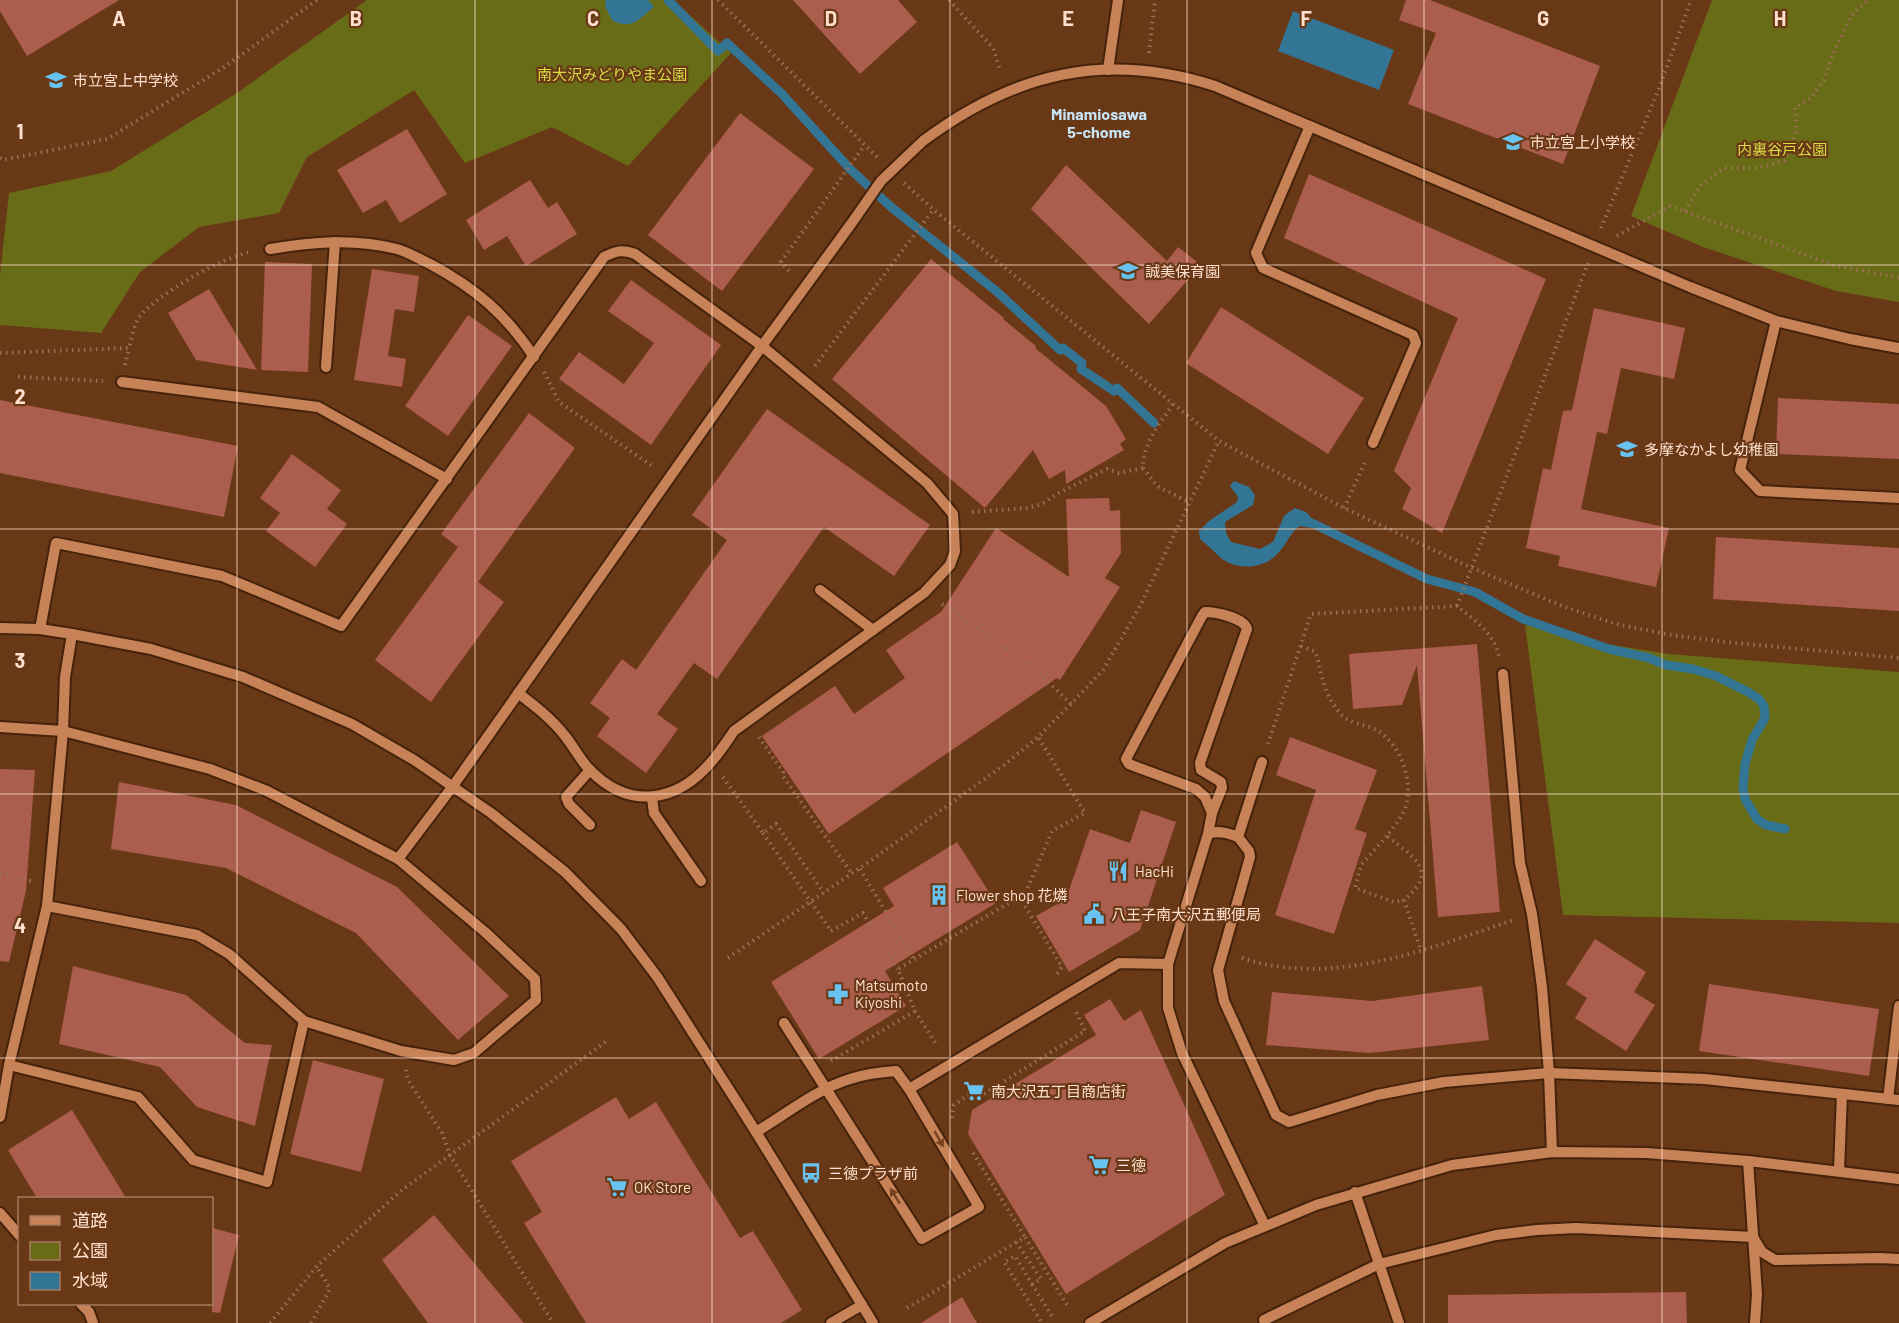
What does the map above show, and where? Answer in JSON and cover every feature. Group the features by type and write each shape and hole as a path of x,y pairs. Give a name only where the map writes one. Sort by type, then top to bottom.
{"street":[{"path":"1108,70 1118,0"},
{"path":"398,859 453,786 762,346 881,181 923,141 965,112 995,95 1057,75 1108,70 1147,71 1185,76 1215,86 1776,321 1899,348"},
{"path":"1310,126 1256,253 1263,268 1413,335 1416,343 1373,443"},
{"path":"326,367 335,242"},
{"path":"270,249 301,244 358,242 399,249 456,279 508,320 534,357"},
{"path":"40,629 56,543 222,576 341,626 604,257 615,251 624,250 635,255 762,346 927,483 953,514 955,551 950,565 924,593 734,731 712,762 686,785 670,793 652,798 635,797 615,790 590,770 555,723 518,693"},
{"path":"1776,321 1740,470 1760,491 1899,498"},
{"path":"122,382 318,407 447,479"},
{"path":"820,590 873,630"},
{"path":"1212,813 1205,796 1196,789 1129,764 1126,759 1205,612 1213,612 1244,623 1247,629 1200,763 1201,770 1221,782 1220,794 1212,813 1208,834 1168,964 1168,1008 1182,1053 1265,1226"},
{"path":"0,628 40,629 151,649 243,677 352,724 453,786 491,813 565,872 621,929 658,978 873,1323"},
{"path":"0,1117 9,1065 47,906 63,731 65,677 72,634"},
{"path":"1503,674 1520,863 1532,914 1542,987 1549,1072 1552,1152"},
{"path":"0,727 63,731 210,769 257,787 320,817 398,859 485,932 535,978 536,1000 474,1053 454,1060 401,1051 304,1021 229,954 197,935 47,906"},
{"path":"1238,837 1262,762"},
{"path":"590,770 566,797 569,804 590,825"},
{"path":"652,798 654,813 700,881"},
{"path":"1208,834 1229,833 1238,837 1249,851 1250,857 1218,970 1224,1001 1275,1115 1289,1122 1377,1095 1444,1082 1549,1072 1705,1079 1893,1100 1899,1006"},
{"path":"909,1089 1119,963 1168,964"},
{"path":"9,1065 138,1097 194,1160 267,1182 304,1021"},
{"path":"756,1132 827,1088 849,1079 896,1071 979,1208 922,1239 827,1088 784,1023"},
{"path":"1839,1170 1842,1094"},
{"path":"1090,1323 1225,1243 1316,1205 1452,1165 1552,1152 1647,1153 1839,1170 1899,1179"},
{"path":"1748,1161 1757,1294 1755,1323"},
{"path":"1355,1192 1400,1323"},
{"path":"0,1213 18,1234"},
{"path":"1264,1320 1379,1264 1496,1235 1576,1228 1753,1237"},
{"path":"1753,1237 1762,1252 1775,1260 1899,1259"},
{"path":"82,1305 89,1312 93,1323"},
{"path":"831,1323 862,1305"}],"path":[{"path":"1,161 107,139 223,68 317,0"},
{"path":"718,0 882,162"},
{"path":"949,0 993,48 1000,70"},
{"path":"1147,71 1155,0"},
{"path":"1457,606 1594,246 1660,86 1692,0"},
{"path":"1685,212 1701,185 1724,168 1759,168 1785,160 1796,131 1795,107 1811,98 1824,80 1833,53 1851,16 1868,0"},
{"path":"789,271 781,262 864,146"},
{"path":"899,178 933,210 1219,441 1344,508 1472,568 1562,606 1616,624 1671,635 1735,643 1899,658"},
{"path":"1605,251 1617,235 1670,206 1834,265 1899,278"},
{"path":"804,380 933,210"},
{"path":"0,353 129,348 138,318 158,300 178,286 238,254 270,249"},
{"path":"542,368 559,402 652,466"},
{"path":"18,377 122,382"},
{"path":"1173,404 1146,444 1143,468 1157,486 1189,502"},
{"path":"728,958 860,869 1004,765 1038,737 1071,704 1103,670 1140,606 1219,441"},
{"path":"1344,508 1373,443"},
{"path":"996,511 1028,508 1042,504 1107,469 1119,473 1143,468"},
{"path":"924,593 1035,669 1071,704"},
{"path":"1262,762 1311,614 1457,606 1485,630 1497,650 1503,674"},
{"path":"1301,646 1314,651 1318,658 1322,679 1332,701 1345,717 1377,730 1395,747 1400,757 1408,787 1401,817 1361,865 1355,888 1394,902 1404,900 1414,891 1421,881 1423,870 1417,860 1387,836"},
{"path":"748,721 783,772 782,775 852,874"},
{"path":"1022,902 1052,831 1084,813 1038,737"},
{"path":"730,788 831,931 863,913 898,969 915,1011 936,1044"},
{"path":"763,833 776,824 824,893"},
{"path":"860,869 914,959"},
{"path":"0,874 49,885"},
{"path":"1404,900 1420,951"},
{"path":"898,969 1012,901 1022,902"},
{"path":"1022,902 1062,967 1054,978"},
{"path":"1250,961 1301,969 1334,969 1387,960 1420,951 1532,914"},
{"path":"827,1064 915,1011"},
{"path":"957,1127 951,1117 954,1105 968,1095 977,1098 1084,1031 1076,1012"},
{"path":"270,1323 317,1266 402,1190 608,1040"},
{"path":"408,1080 442,1133 450,1155 553,1323"},
{"path":"969,1147 1069,1308"},
{"path":"907,1308 1025,1237"},
{"path":"1016,1242 1041,1279 1032,1284"},
{"path":"1042,1323 1005,1262 1015,1256 1053,1318"},
{"path":"311,1323 330,1289 317,1266"}],"green space":[{"name":"南大沢みどりやま公園","path":"367,0 673,0 731,53 628,166 552,127 465,163 414,90 307,157 279,213 199,227 140,272 101,333 0,325 0,275 9,193 111,171 237,93"},
{"name":"内裏谷戸公園","path":"1712,0 1899,0 1899,302 1836,291 1703,247 1631,216"},
{"path":"1525,625 1582,640 1668,654 1899,672 1899,923 1563,915"}],"water":[{"path":"606,0 648,0 654,7 634,22 624,24 612,20 605,6"},
{"path":"1293,11 1394,50 1379,90 1278,51"},
{"path":"1234,481 1249,487 1255,495 1253,505 1225,522 1226,533 1231,542 1260,549 1273,542 1284,516 1295,508 1306,512 1313,520 1310,528 1300,526 1297,528 1274,557 1260,564 1236,565 1221,558 1200,539 1199,531 1209,521 1237,502 1238,497 1230,486"}],"building":[{"path":"0,0 119,0 27,56 0,11"},
{"path":"793,0 898,0 917,22 860,74"},
{"path":"1406,0 1430,0 1600,66 1563,164 1408,104 1436,33 1399,20"},
{"path":"740,113 814,169 722,291 648,235"},
{"path":"407,129 447,194 400,223 386,200 363,213 337,170"},
{"path":"1066,165 1167,261 1178,247 1201,265 1149,324 1031,209"},
{"path":"1309,174 1546,279 1442,533 1402,509 1411,488 1394,471 1458,318 1284,238"},
{"path":"530,180 548,208 557,202 577,234 526,266 507,236 484,250 466,220"},
{"path":"931,259 1106,406 1126,439 1120,444 1124,450 1066,484 1065,470 1049,479 1033,450 985,508 832,379"},
{"path":"265,262 312,264 308,372 261,370"},
{"path":"372,269 419,276 414,312 395,309 388,356 406,359 402,387 354,380"},
{"path":"631,280 721,345 651,445 559,379 579,352 624,384 654,343 608,311"},
{"path":"209,289 257,370 196,360 168,313"},
{"path":"1221,307 1364,398 1328,454 1186,363"},
{"path":"1594,308 1685,328 1674,379 1621,368 1607,434 1597,432 1581,509 1669,528 1656,587 1558,566 1560,556 1526,548 1543,468 1551,470 1563,411 1572,410"},
{"path":"468,315 512,346 448,436 405,406"},
{"path":"1778,398 1899,404 1899,459 1776,454"},
{"path":"0,400 238,446 224,517 0,473"},
{"path":"767,409 930,525 894,576 824,527 717,679 694,663 657,714 678,729 646,773 597,736 610,718 590,703 622,659 636,670 727,540 692,515"},
{"path":"529,413 575,448 478,582 504,602 431,702 375,660 458,547 441,534"},
{"path":"292,454 341,490 327,509 347,524 315,567 266,531 280,513 260,498"},
{"path":"1109,498 1110,511 1120,510 1121,553 1105,578 1120,587 1060,680 1057,678 829,834 762,736 835,686 854,714 905,678 886,650 941,612 996,528 1069,577 1066,499"},
{"path":"1716,537 1899,548 1899,611 1713,599"},
{"path":"1477,644 1500,912 1438,917 1417,665 1402,705 1353,709 1349,654"},
{"path":"1290,737 1377,770 1355,829 1367,833 1334,934 1275,915 1316,790 1276,775"},
{"path":"0,769 35,770 26,891 9,962 0,961"},
{"path":"119,782 236,805 397,887 509,996 458,1040 356,933 226,868 111,849"},
{"name":"HacHi","path":"1141,810 1176,822 1140,930 1069,972 1036,916 1066,899 1090,829 1130,843"},
{"path":"957,842 996,903 885,971 906,1006 819,1059 771,982 894,906 883,888"},
{"path":"1595,939 1646,972 1634,992 1655,1005 1626,1051 1575,1018 1587,998 1566,984"},
{"path":"73,966 186,995 245,1043 272,1045 255,1126 197,1107 160,1067 59,1044"},
{"path":"1709,984 1879,1009 1869,1076 1699,1051"},
{"path":"1482,986 1489,1040 1370,1053 1266,1045 1272,992 1372,1001"},
{"name":"三徳","path":"1110,999 1124,1021 1141,1010 1225,1195 1066,1294 968,1134 972,1110 1096,1035 1084,1015"},
{"path":"313,1060 384,1079 361,1172 290,1154"},
{"name":"OK Store","path":"616,1097 629,1119 656,1102 740,1238 753,1231 802,1310 781,1323 586,1323 524,1223 542,1212 511,1161"},
{"path":"72,1110 125,1197 36,1197 8,1150"},
{"path":"434,1215 524,1323 428,1323 382,1260"},
{"path":"213,1228 239,1235 220,1313 212,1312"},
{"path":"1686,1292 1687,1323 1448,1323 1448,1295"},
{"path":"962,1297 977,1323 921,1323"}],"waterway":[{"path":"668,0 718,51 727,43 782,94 850,169 891,207 995,290 1060,350 1063,348 1082,363 1081,369 1114,391 1117,388 1154,423"},
{"path":"1312,523 1427,579 1475,592 1523,619 1609,649 1716,676 1759,699 1764,706 1765,718 1752,740 1745,764 1743,788 1745,799 1757,819 1766,825 1785,829"}],"place":[{"name":"市立宮上中学校","path":"56,80"},
{"name":"市立宮上小学校","path":"1513,142"},
{"name":"誠美保育園","path":"1128,271"},
{"name":"多摩なかよし幼稚園","path":"1627,449"},
{"name":"HacHi","path":"1118,871"},
{"name":"Flower shop 花燐","path":"939,895"},
{"name":"八王子南大沢五郵便局","path":"1094,914"},
{"name":"Matsumoto Kiyoshi","path":"838,994"},
{"name":"南大沢五丁目商店街","path":"974,1091"},
{"name":"三徳","path":"1099,1165"},
{"name":"三徳プラザ前","path":"811,1173"},
{"name":"OK Store","path":"617,1187"}],"district":[{"name":"Minamiosawa 5-chome","path":"1099,122"}]}
